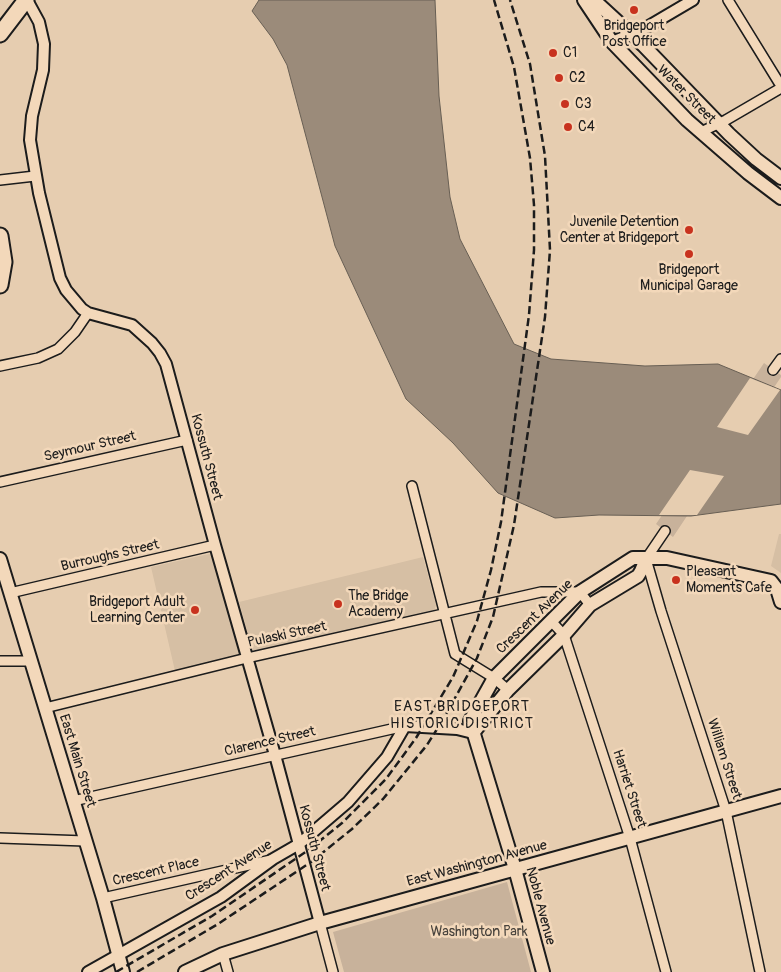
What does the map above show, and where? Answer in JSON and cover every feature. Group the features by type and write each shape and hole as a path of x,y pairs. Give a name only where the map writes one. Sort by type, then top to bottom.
{"highway":[{"path":"0,34 26,0"},
{"path":"0,236 4,262 0,285"}],"main road":[{"name":"Water Street","path":"584,0 612,42 701,132 748,173 781,198"},
{"name":"Water Street","path":"594,0 632,34 719,124 756,159 781,178"},
{"name":"Crescent Avenue","path":"473,734 470,721 494,678 580,592 628,561 638,558 667,558 771,581 777,590 781,602"},
{"name":"East Main Street","path":"0,559 103,898 123,972"},
{"path":"473,734 508,690 590,605 638,576 646,559"},
{"name":"Noble Avenue","path":"473,734 515,869 543,972"},
{"name":"East Washington Avenue","path":"185,972 223,954 320,923 781,796"}],"street":[{"name":"Kossuth Street","path":"26,0 38,22 44,44 43,70 30,129 36,176 60,278 72,299 88,313 132,325 152,343 166,364 275,755 333,972"},
{"path":"612,42 642,30 693,0"},
{"path":"701,132 719,124 781,87 728,0"},
{"path":"0,180 36,176"},
{"path":"0,366 38,358 58,349 67,342 88,313"},
{"path":"773,370 781,359"},
{"name":"Seymour Street","path":"0,482 187,440"},
{"path":"412,486 455,654 494,678 508,690"},
{"path":"646,559 665,531"},
{"name":"Burroughs Street","path":"10,593 215,545"},
{"name":"William Street","path":"646,559 726,811 760,972"},
{"name":"Pulaski Street","path":"45,708 247,658 541,592 580,592"},
{"path":"580,592 590,605"},
{"name":"Harriet Street","path":"551,621 564,634 630,838 666,972"},
{"path":"0,662 30,661"},
{"name":"Clarence Street","path":"73,801 405,726 457,729 473,734"},
{"name":"Crescent Avenue","path":"88,972 221,896 273,859 299,844 348,802 387,757 405,726"},
{"path":"0,838 85,841"},
{"name":"Crescent Place","path":"103,898 273,859"},
{"path":"223,954 228,972"}],"shaded area":[{"path":"259,0 435,0 439,96 450,197 460,239 514,344 551,359 645,366 718,364 781,390 781,504 691,516 599,515 555,518 498,493 453,443 406,399 335,246 287,65 273,39 252,11"},
{"path":"779,534 781,534 781,573 771,566"},
{"name":"Bridgeport Adult Learning Center","path":"209,554 213,555 240,654 236,657 175,671 151,567"},
{"name":"The Bridge Academy","path":"423,557 436,605 434,611 255,652 252,648 239,602"}],"green space":[{"path":"764,363 781,375 781,377 744,432 720,428"},
{"path":"692,471 715,474 673,537 656,524"},
{"name":"Washington Park","path":"507,882 531,972 344,972 333,932"}],"pier":[{"path":"750,378 780,390 748,435 717,427"},
{"path":"690,470 724,476 697,515 659,515"}],"railway":[{"path":"116,972 212,916 307,851 342,823 386,779 416,738 453,677 477,621 491,570 501,522 529,315 534,250 534,205 530,158 514,67 494,0"},
{"path":"137,972 218,924 311,862 352,829 383,799 427,745 444,718 477,658 493,617 514,525 545,317 550,250 545,156 530,64 510,0"}],"place":[{"name":"Bridgeport Post Office","path":"634,10"},
{"name":"C1","path":"553,53"},
{"name":"C2","path":"559,78"},
{"name":"C3","path":"565,104"},
{"name":"C4","path":"568,127"},
{"name":"Juvenile Detention Center at Bridgeport","path":"689,230"},
{"name":"Bridgeport Municipal Garage","path":"689,254"},
{"name":"Pleasant Moments Cafe","path":"676,580"},
{"name":"The Bridge Academy","path":"338,604"},
{"name":"Bridgeport Adult Learning Center","path":"195,610"}],"district":[{"name":"EAST BRIDGEPORT HISTORIC DISTRICT","path":"462,716"}]}
